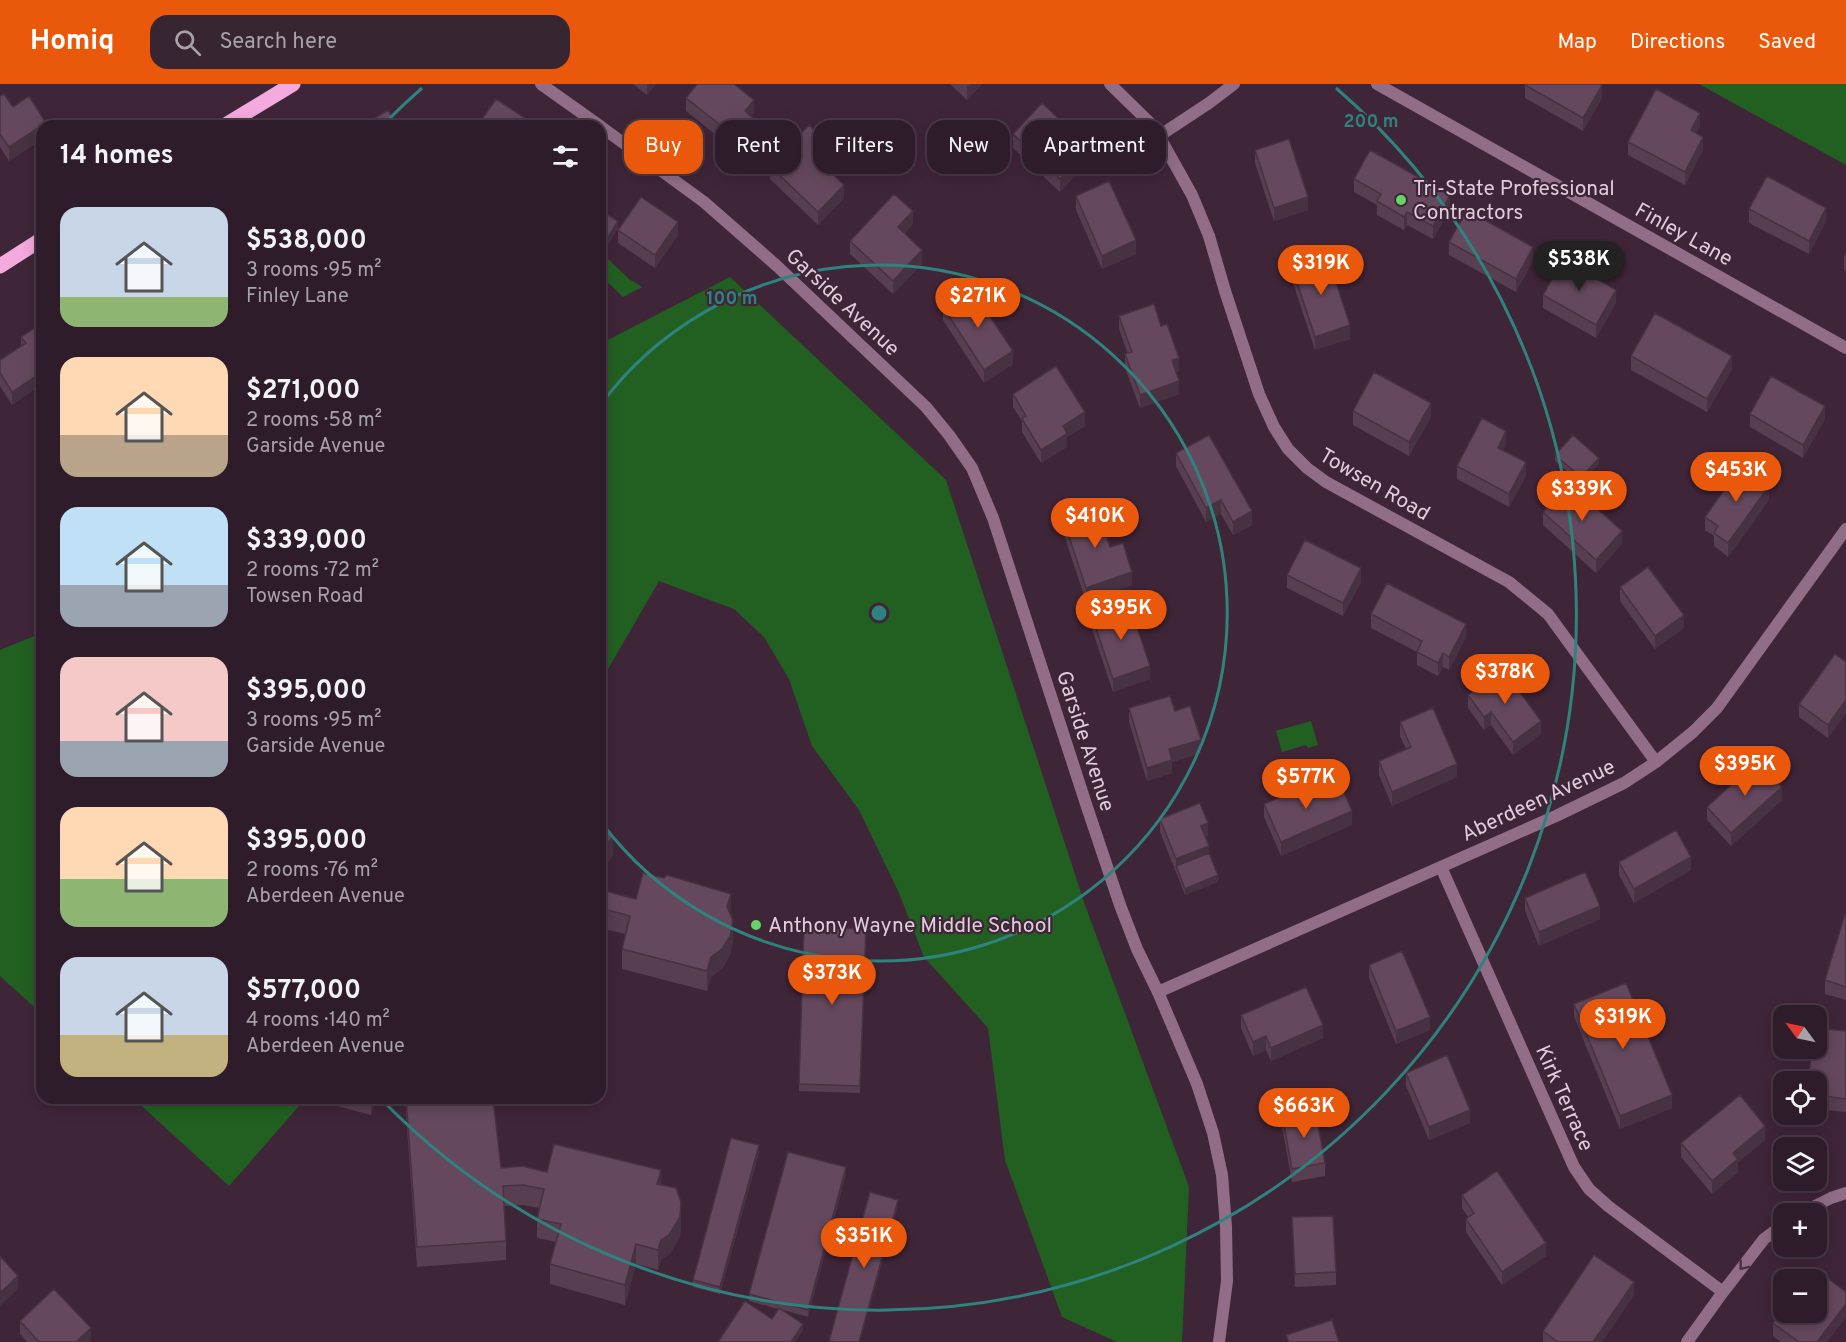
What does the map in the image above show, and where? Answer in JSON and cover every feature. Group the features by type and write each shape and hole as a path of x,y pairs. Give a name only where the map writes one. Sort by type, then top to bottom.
{"main road":[{"path":"234,120 293,84"},
{"path":"0,267 36,243"}],"street":[{"name":"Garside Avenue","path":"541,84 592,120"},
{"name":"Towsen Road","path":"1110,84 1146,120"},
{"path":"1166,131 1234,84"},
{"name":"Finley Lane","path":"1377,84 1846,348"},
{"name":"Garside Avenue","path":"606,130 658,166 704,202 777,266 926,406 972,468 993,518 1120,904 1137,949 1197,1084 1213,1132 1222,1175 1226,1227 1227,1281 1219,1342"},
{"name":"Towsen Road","path":"1166,149 1192,195 1209,236 1259,394 1274,427 1288,449 1307,468 1326,482 1509,582 1528,596 1548,614 1656,762"},
{"name":"Aberdeen Avenue","path":"1158,992 1566,811 1624,783 1656,762 1693,732 1717,708 1846,529"},
{"name":"Kirk Terrace","path":"1441,867 1574,1167 1589,1189 1608,1206 1723,1292"},
{"path":"1821,1203 1846,1193"},
{"path":"1687,1342 1764,1239 1773,1232"}],"green space":[{"path":"1699,84 1846,84 1846,165"},
{"path":"608,259 629,279 642,287 623,297 606,281"},
{"path":"730,277 946,480 1085,905 1189,1187 1182,1342 1117,1342 1062,1317 1005,1160 988,1028 924,957 899,893 859,810 812,746 789,679 764,637 734,609 659,581 606,673 606,341"},
{"path":"36,635 36,1009 0,976 0,650"},
{"path":"1311,721 1318,745 1308,748 1306,745 1282,752 1276,731"},
{"path":"140,1104 301,1104 229,1186"}],"building":[{"path":"697,84 734,84 754,100 745,111 753,118 751,120 715,121 686,98"},
{"path":"1526,84 1600,84 1602,85 1583,118"},
{"path":"1656,89 1700,113 1691,130 1703,137 1685,172 1628,142"},
{"path":"4,94 13,107 29,96 44,120 36,120 36,129 9,147 0,134 0,96"},
{"path":"496,99 528,120 481,120"},
{"path":"1042,103 1060,120 1026,120"},
{"path":"388,110 394,120 372,120"},
{"path":"1022,124 1022,143 1013,134"},
{"path":"809,125 813,129 813,174 833,174 844,185 818,212 778,174 801,174 801,133"},
{"path":"1289,139 1308,197 1274,208 1255,150"},
{"name":"Tri-State Professional Contractors","path":"1370,150 1450,195 1433,226 1407,212 1404,217 1377,201 1381,194 1354,179"},
{"path":"1055,174 1065,174 1060,179"},
{"path":"1767,176 1826,208 1809,241 1749,209"},
{"path":"1109,181 1136,240 1102,256 1076,196"},
{"path":"894,194 913,211 898,227 922,250 893,281 850,241"},
{"path":"641,197 678,222 655,255 618,230"},
{"path":"1467,210 1533,247 1516,279 1449,242"},
{"path":"606,214 618,221 606,238"},
{"path":"1327,255 1350,325 1315,337 1292,267"},
{"path":"1563,259 1616,290 1596,325 1543,295"},
{"path":"971,288 1013,351 984,370 943,307"},
{"path":"1154,304 1161,326 1167,324 1179,358 1172,360 1179,381 1140,395 1125,354 1132,352 1119,316"},
{"path":"1655,313 1732,356 1707,399 1631,356"},
{"path":"36,327 36,376 12,392 0,373 0,360 26,343 21,337"},
{"path":"1056,366 1085,412 1063,426 1067,434 1041,450 1022,419 1026,416 1013,394"},
{"path":"1374,372 1431,403 1409,442 1353,411"},
{"path":"1771,376 1825,406 1803,445 1750,414"},
{"path":"1482,418 1506,431 1498,448 1526,462 1509,494 1457,466"},
{"path":"1209,435 1252,511 1233,522 1221,500 1206,508 1176,453"},
{"path":"1573,435 1599,458 1581,477 1555,455"},
{"path":"1741,466 1769,486 1728,543 1714,533 1718,526 1705,517"},
{"path":"1569,483 1622,531 1596,560 1543,512"},
{"path":"1097,507 1110,547 1123,543 1132,572 1086,588 1063,518"},
{"path":"1305,540 1361,568 1343,603 1287,575"},
{"path":"1648,567 1684,615 1655,636 1620,587"},
{"path":"1387,583 1466,624 1449,657 1443,653 1438,663 1417,652 1422,641 1371,614"},
{"path":"1129,603 1150,666 1113,679 1092,616"},
{"path":"1835,654 1846,662 1846,700 1828,725 1799,704"},
{"path":"1503,669 1541,721 1513,742 1491,712 1484,717 1468,695"},
{"path":"1170,696 1175,711 1190,706 1201,740 1169,749 1172,760 1147,768 1129,708"},
{"path":"1433,708 1457,764 1392,792 1379,761 1411,747 1400,722"},
{"path":"1758,760 1782,787 1731,833 1707,807"},
{"path":"1318,781 1323,793 1341,785 1352,811 1281,842 1264,804"},
{"path":"1200,803 1208,823 1201,826 1209,846 1176,859 1160,819"},
{"path":"1676,830 1691,857 1634,889 1619,862"},
{"path":"606,831 613,836 606,846"},
{"path":"1209,853 1218,875 1185,889 1176,866"},
{"path":"1585,872 1600,906 1539,932 1525,898"},
{"name":"Anthony Wayne Middle School","path":"643,873 664,878 667,875 731,894 727,907 733,920 730,936 722,949 711,957 707,971 622,949 630,916 606,910 606,891 636,899"},
{"path":"1846,914 1846,987 1825,980"},
{"path":"804,927 866,929 860,1086 799,1084"},
{"path":"1402,951 1430,1017 1396,1031 1369,965"},
{"path":"1626,983 1672,1095 1620,1116 1574,1004"},
{"path":"1306,987 1323,1025 1271,1048 1266,1036 1253,1042 1241,1015"},
{"path":"1827,1029 1846,1031 1846,1099 1827,1096 1827,1071 1809,1071 1811,1059 1827,1059"},
{"path":"1447,1055 1470,1110 1429,1127 1406,1073"},
{"path":"1740,1095 1765,1126 1733,1153 1738,1159 1712,1181 1681,1143"},
{"path":"406,1104 494,1104 501,1168 522,1166 547,1172 554,1144 661,1170 657,1184 676,1188 681,1202 680,1217 669,1235 661,1240 658,1250 636,1244 625,1285 550,1264 561,1224 537,1219 544,1189 523,1185 503,1186 506,1241 417,1247"},
{"path":"1315,1108 1325,1163 1292,1169 1282,1114"},
{"path":"731,1138 759,1145 720,1287 693,1280"},
{"path":"788,1152 846,1167 808,1310 749,1294"},
{"path":"1497,1171 1546,1243 1502,1272 1466,1219 1474,1213 1462,1195"},
{"path":"870,1192 898,1200 859,1342 829,1341"},
{"path":"1333,1216 1336,1272 1295,1274 1292,1217"},
{"path":"1594,1255 1634,1282 1593,1342 1558,1342 1543,1331"},
{"path":"0,1256 18,1276 0,1293"},
{"path":"1827,1278 1846,1292 1846,1304 1817,1342 1799,1342 1773,1323 1827,1323"},
{"path":"54,1289 91,1328 78,1340 80,1342 39,1342 20,1321"},
{"path":"745,1301 772,1319 779,1308 803,1324 791,1342 718,1342"},
{"path":"1332,1320 1339,1342 1289,1342 1286,1335"}],"place":[{"name":"Tri-State Professional Contractors","path":"1401,200"},
{"name":"Anthony Wayne Middle School","path":"756,925"}]}
